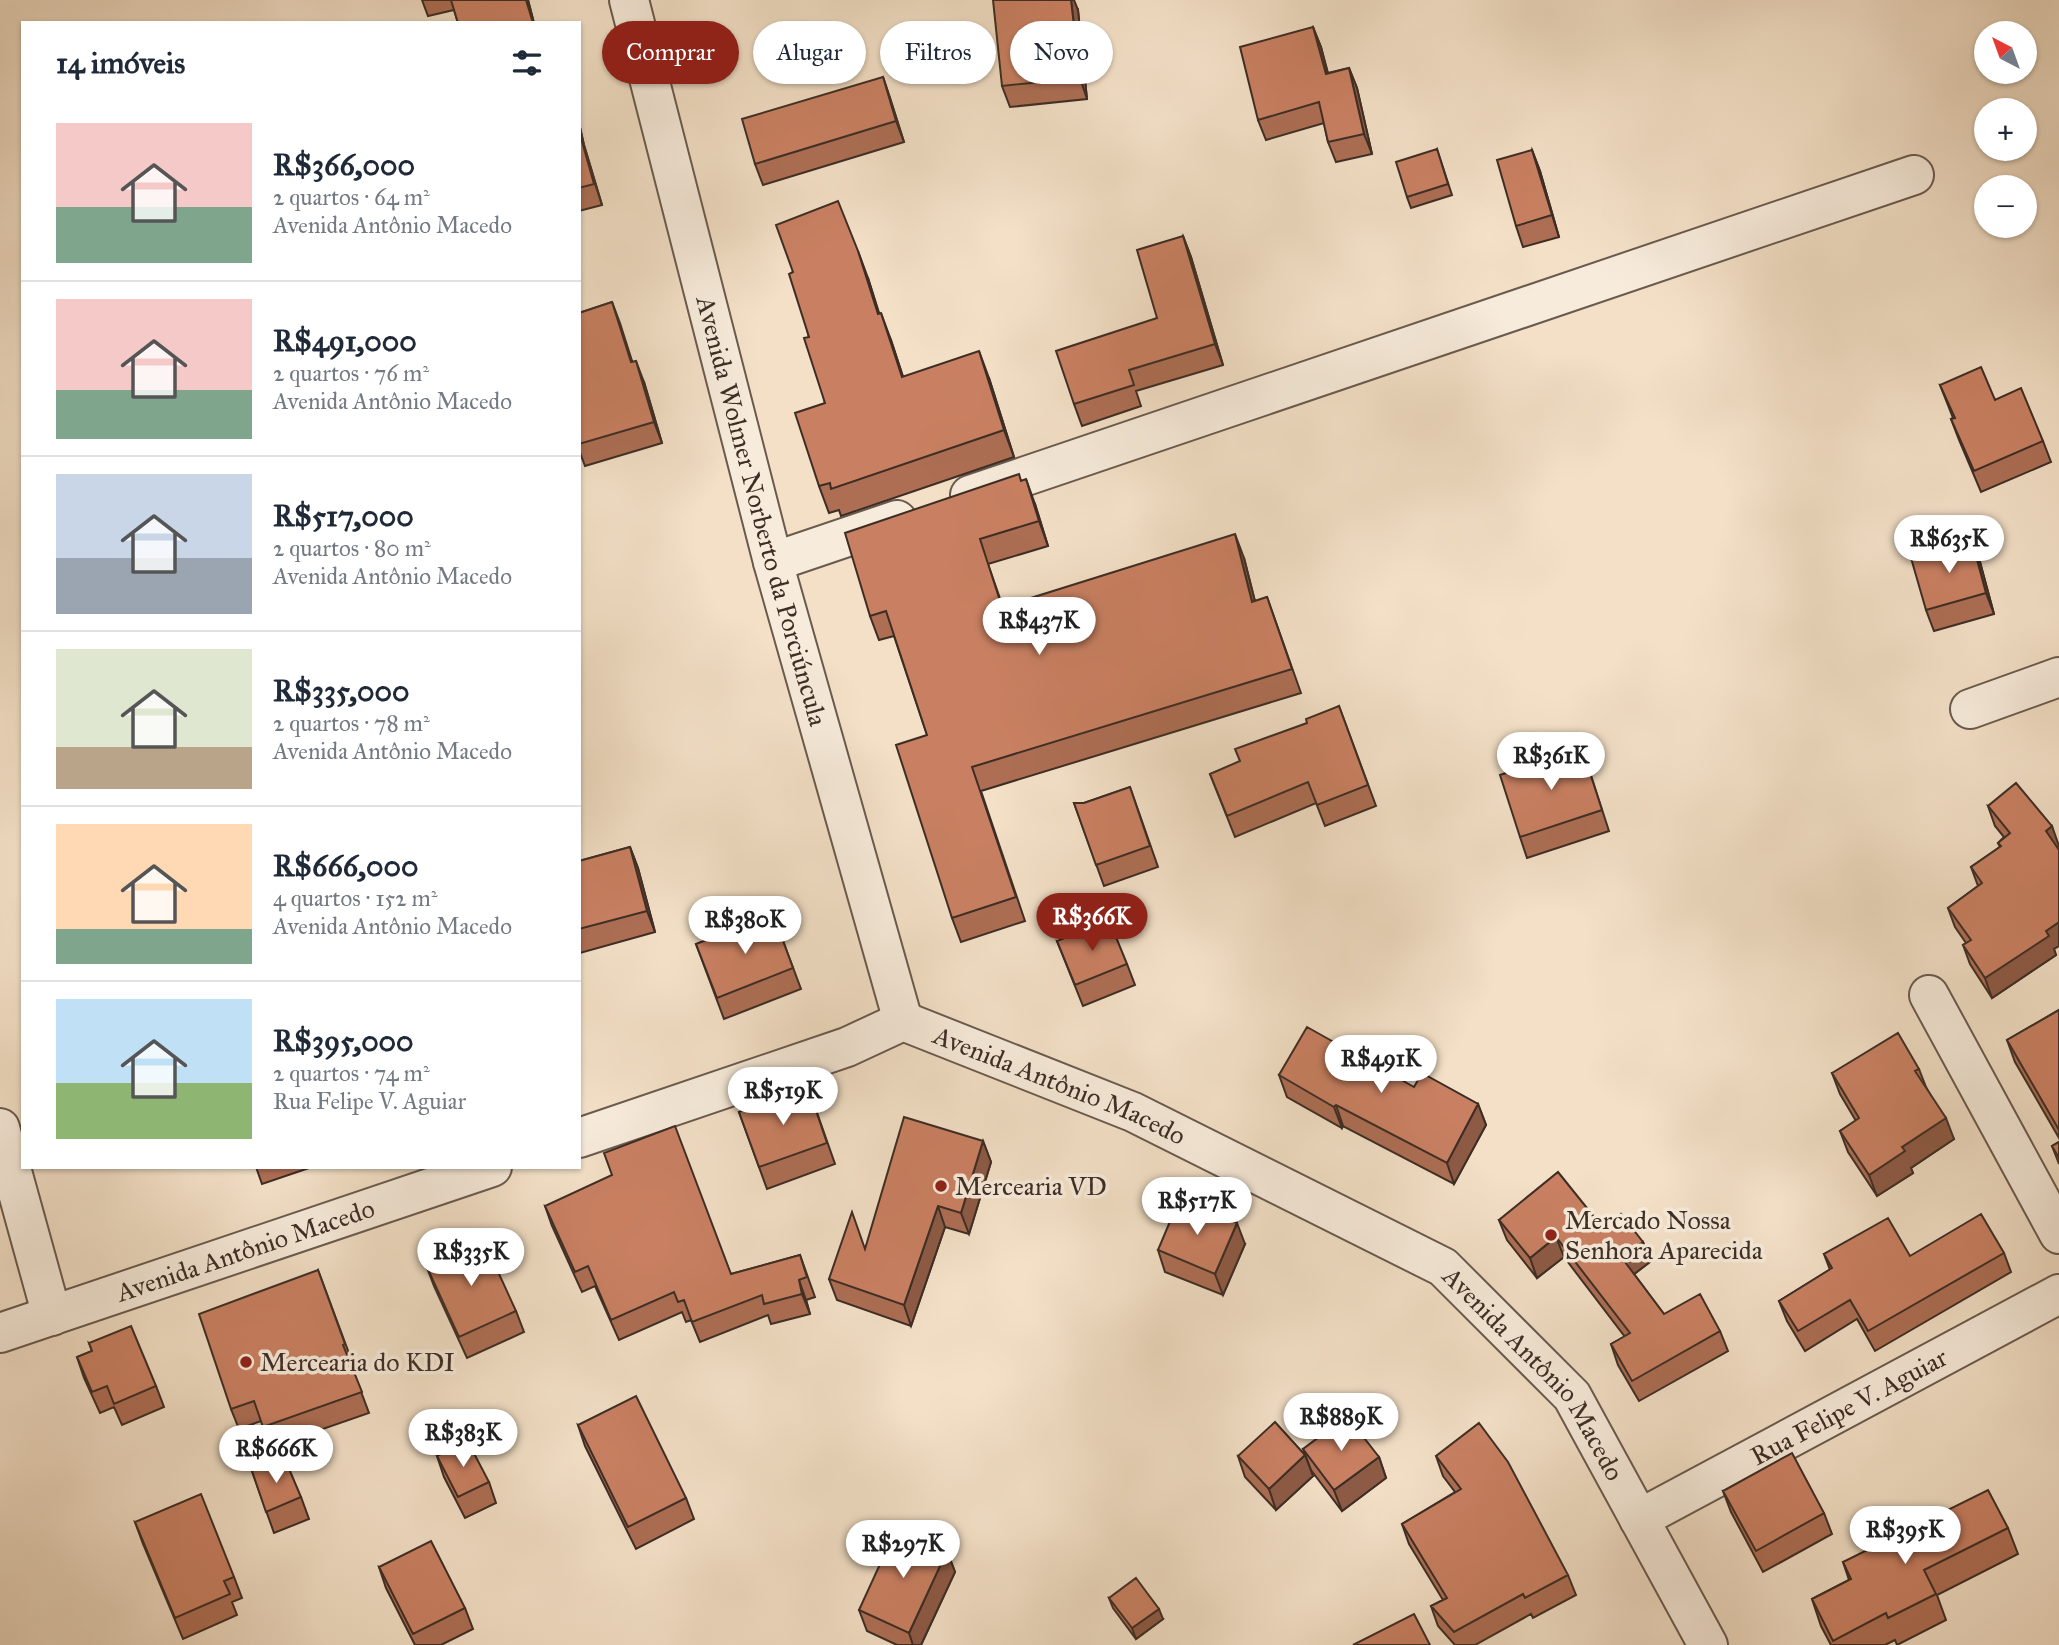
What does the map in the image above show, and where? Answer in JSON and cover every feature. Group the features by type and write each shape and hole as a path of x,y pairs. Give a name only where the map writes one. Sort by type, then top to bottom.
{"street":[{"name":"Avenida Wolmer Norberto da Porciúncula","path":"629,0 773,562 903,1021"},
{"path":"773,562 1914,175"},
{"path":"1970,709 2059,677"},
{"path":"1929,995 2059,1234"},
{"name":"Avenida Antônio Macedo","path":"581,1137 847,1047 903,1021 1133,1112 1443,1267 1572,1396 1707,1645"},
{"path":"0,1128 52,1316"},
{"name":"Avenida Antônio Macedo","path":"0,1333 486,1169"},
{"name":"Rua Felipe V. Aguiar","path":"1639,1519 2059,1294"}],"building":[{"path":"451,0 526,0 532,21 457,21"},
{"path":"993,0 1071,0 1073,21 1010,21 1010,84 1022,84 1002,86"},
{"path":"1313,27 1326,74 1349,68 1364,134 1328,142 1319,102 1258,120 1240,47"},
{"path":"880,78 880,84 885,84 896,121 755,164 742,119"},
{"path":"581,138 594,184 581,187"},
{"path":"1437,149 1448,184 1407,197 1396,162"},
{"path":"1532,150 1552,215 1516,226 1497,160"},
{"path":"838,201 858,251 878,314 881,313 902,377 979,351 1004,430 831,489 830,483 819,486 795,413 825,403 804,338 809,337 789,274 793,272 776,225"},
{"path":"1183,236 1215,344 1129,370 1134,385 1074,404 1056,351 1157,318 1137,250"},
{"path":"612,302 631,362 636,361 654,422 581,443 581,312"},
{"path":"1981,367 1995,400 2021,388 2043,441 1974,471 1951,419 1955,418 1940,385"},
{"path":"1019,474 1021,481 1026,479 1039,521 980,539 1002,607 1235,534 1252,602 1267,597 1292,669 972,767 1016,897 952,918 896,745 927,735 886,611 870,616 845,533"},
{"path":"1972,541 1986,593 1926,610 1911,558"},
{"path":"1339,706 1368,785 1317,805 1308,782 1227,816 1210,774 1240,761 1235,749 1307,723 1306,719"},
{"path":"1582,748 1602,810 1520,837 1500,775"},
{"path":"2016,783 2052,826 2046,831 2059,850 2059,922 2046,931 2049,936 1985,978 1963,945 1971,940 1948,908 1982,883 1971,867 2001,846 1998,843 2010,833 1988,806"},
{"path":"1130,787 1150,846 1096,865 1074,803 1084,803"},
{"path":"630,847 647,911 581,928 581,860"},
{"path":"773,914 793,968 717,998 696,944"},
{"path":"1109,920 1127,964 1075,985 1057,941"},
{"path":"2059,1010 2059,1130 2007,1040"},
{"path":"1307,1027 1414,1087 1422,1073 1478,1104 1447,1163 1336,1105 1334,1107 1279,1075"},
{"path":"1898,1033 1919,1069 1915,1071 1946,1118 1902,1147 1905,1151 1869,1175 1840,1131 1859,1118 1832,1073"},
{"path":"808,1087 827,1143 759,1167 739,1112"},
{"path":"904,1117 983,1141 961,1213 938,1206 904,1305 829,1279 852,1212 865,1249"},
{"path":"675,1126 731,1274 800,1255 807,1277 799,1280 802,1294 764,1304 762,1295 692,1322 684,1300 678,1302 674,1292 611,1320 588,1266 575,1272 545,1206 612,1175 604,1153"},
{"path":"2059,1142 2059,1158 2052,1146"},
{"path":"1558,1172 1603,1228 1621,1214 1643,1242 1622,1258 1664,1314 1700,1294 1720,1331 1632,1381 1611,1344 1630,1333 1556,1237 1530,1258 1499,1220"},
{"path":"1179,1200 1237,1223 1215,1274 1158,1250"},
{"path":"1981,1214 2004,1253 1868,1331 1850,1300 1798,1331 1779,1301 1832,1268 1824,1254 1888,1218 1910,1256"},
{"path":"483,1239 516,1311 459,1337 426,1265"},
{"path":"318,1270 362,1392 263,1427 254,1401 231,1409 199,1314"},
{"path":"131,1326 156,1386 114,1404 107,1386 92,1392 77,1357 92,1351 89,1343"},
{"path":"636,1396 686,1498 628,1527 578,1425"},
{"path":"1347,1416 1379,1457 1334,1490 1303,1449"},
{"path":"1275,1422 1305,1455 1269,1489 1238,1456"},
{"path":"1479,1423 1508,1462 1568,1575 1525,1598 1523,1594 1454,1632 1431,1606 1447,1598 1402,1524 1461,1489 1436,1456"},
{"path":"467,1440 489,1482 458,1497 437,1456"},
{"path":"1792,1453 1824,1513 1756,1551 1723,1491"},
{"path":"284,1457 301,1497 266,1512 252,1471"},
{"path":"1988,1490 2008,1528 1924,1570 1936,1594 1888,1618 1886,1613 1833,1641 1812,1599 1851,1579 1843,1562"},
{"path":"201,1494 234,1577 224,1581 230,1594 175,1618 135,1522"},
{"path":"897,1527 947,1551 909,1633 859,1610"},
{"path":"431,1541 465,1608 413,1634 379,1567"},
{"path":"1136,1578 1159,1609 1132,1628 1109,1598"},
{"path":"1414,1614 1430,1645 1353,1645"}],"place":[{"name":"Mercearia VD","path":"941,1186"},
{"name":"Mercado Nossa Senhora Aparecida","path":"1551,1235"},
{"name":"Mercearia do KDI","path":"246,1362"}]}
